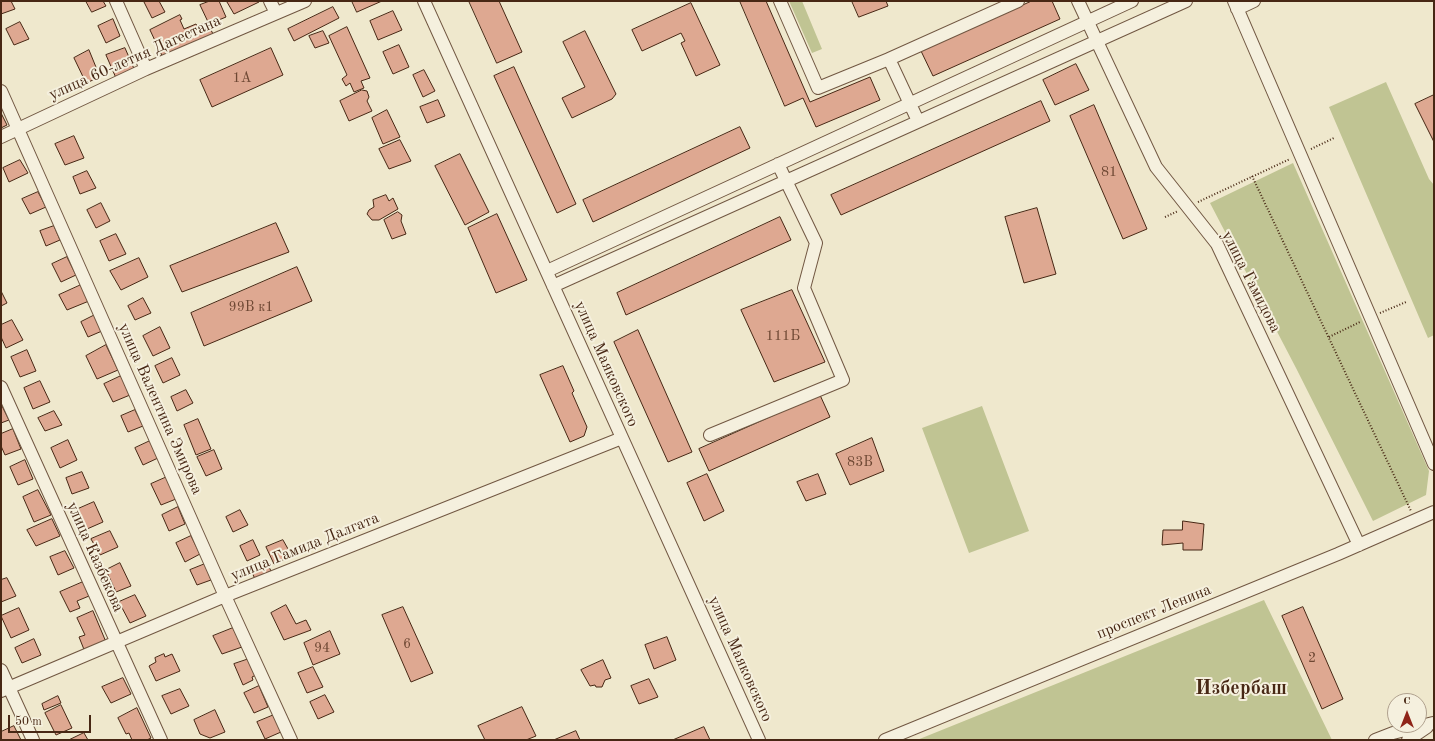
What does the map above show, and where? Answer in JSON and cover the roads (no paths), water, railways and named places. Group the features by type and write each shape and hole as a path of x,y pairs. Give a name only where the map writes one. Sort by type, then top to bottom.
{"street":[{"path":"116,1 146,69"},
{"path":"270,1 276,13"},
{"name":"улица 60-летия Дагестана","path":"1,137 146,69 305,1"},
{"name":"улица Маяковского","path":"424,1 759,740"},
{"path":"780,1 818,88 889,59 1018,1"},
{"name":"улица Гамидова","path":"1078,1 1156,167 1217,244 1359,544"},
{"path":"547,271 1132,1"},
{"path":"553,286 1186,1"},
{"path":"1254,1 1235,5 1301,154 1434,464"},
{"path":"889,59 918,122"},
{"name":"улица Валентина Эмирова","path":"1,91 225,596 291,740"},
{"path":"710,435 843,380 804,288 816,243 778,164"},
{"name":"улица Казбекова","path":"1,387 161,740"},
{"name":"улица Гамида Далгата","path":"5,689 225,596 622,438"},
{"name":"проспект Ленина","path":"885,740 1434,512"},
{"path":"1,670 5,689 33,740"},
{"path":"1376,740 1393,733 1434,723"},
{"path":"1408,740 1434,723"}],"district":[{"name":"Избербаш","path":"1241,689"}]}
